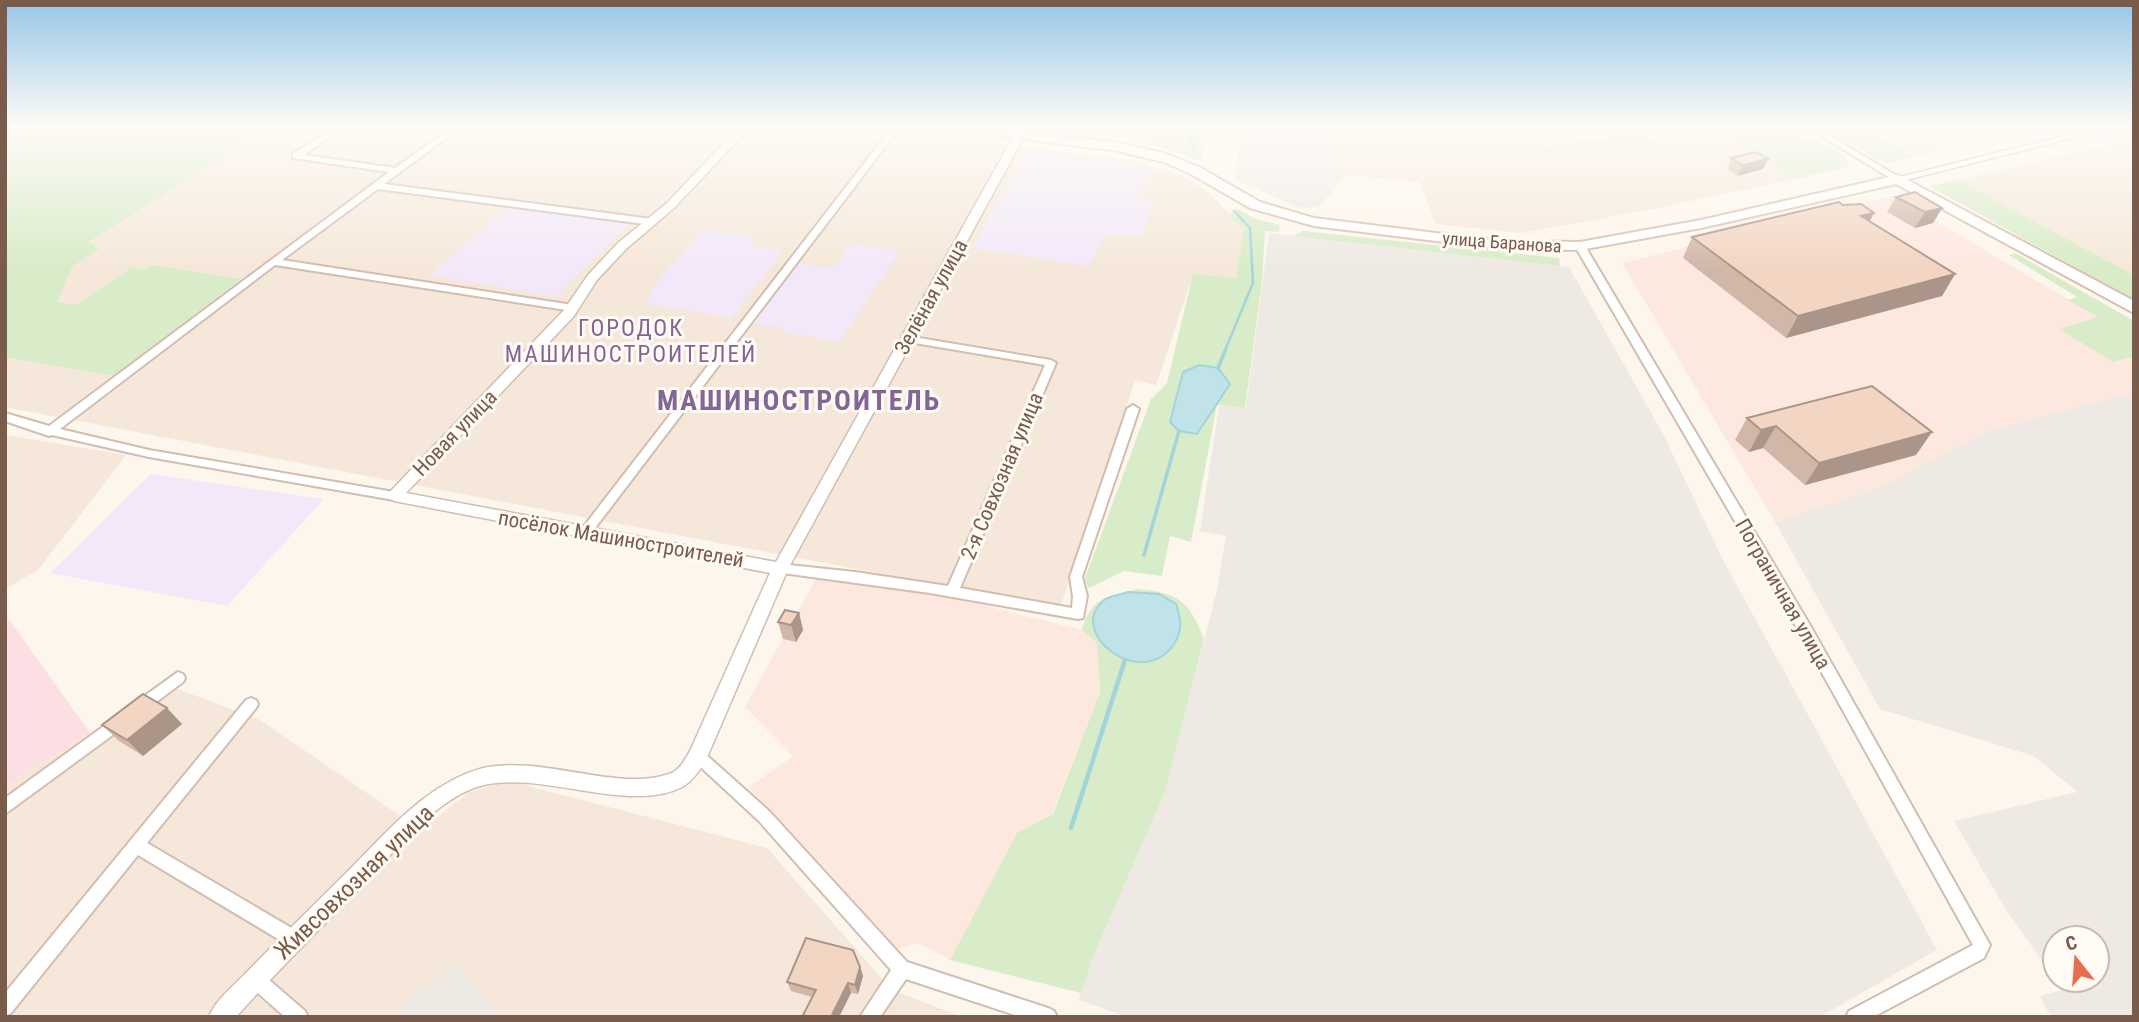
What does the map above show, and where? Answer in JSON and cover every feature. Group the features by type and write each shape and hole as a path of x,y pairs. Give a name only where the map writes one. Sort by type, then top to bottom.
{"main road":[{"name":"улица Баранова","path":"1201,174 1244,200 1284,215 1314,222 1501,245 1580,246 1701,224 1898,179"},
{"path":"1898,179 2134,308"}],"street":[{"path":"49,432 394,174"},
{"name":"Новая улица","path":"394,496 573,308 592,278 622,246 671,205 701,174"},
{"path":"585,533 860,174"},
{"name":"Зелёная улица","path":"780,569 907,339 992,174"},
{"path":"1889,174 1898,179"},
{"name":"улица Баранова","path":"1898,179 1920,174"},
{"path":"377,186 652,222"},
{"name":"Пограничная улица","path":"1580,246 1806,631 1982,945 1978,952 1855,1017"},
{"path":"273,262 573,308"},
{"name":"2-я Совхозная улица","path":"907,339 1051,363 953,589"},
{"path":"780,569 863,576 953,589 1079,614 1080,596 1076,578 1133,409"},
{"path":"5,417 49,432 394,496"},
{"name":"посёлок Машиностроителей","path":"394,496 780,569"},
{"name":"Живсовхозная улица","path":"220,1017 417,817 462,785 513,772 612,784 656,785 675,781 688,771 698,756 780,569"},
{"path":"5,807 178,678"},
{"path":"5,1007 251,704"},
{"path":"698,756 764,816 902,969 1048,1017"},
{"path":"136,845 294,939"},
{"path":"869,1017 902,969"},
{"path":"255,979 299,1017"}],"shaded area":[{"path":"197,174 1178,174 1206,190 1244,230 1236,278 1193,275 1156,385 1135,380 1061,605 877,573 5,407 5,354 75,306 57,302 72,267 99,249 88,243"},
{"path":"1016,174 1148,174 1136,198 1152,201 1143,235 1106,235 1089,266 972,248"},
{"path":"1236,174 1346,175 1320,206 1313,208 1296,207 1236,179"},
{"path":"1344,174 1788,174 1796,179 1521,233 1436,224 1419,182"},
{"path":"1985,174 2134,174 2134,275 1958,180"},
{"path":"1893,196 2134,338 2134,392 1990,430 1879,488 1775,522 1622,263"},
{"path":"519,206 631,221 555,297 430,275 502,212"},
{"path":"702,230 751,237 754,240 751,246 783,251 731,318 645,303 653,294 649,292"},
{"path":"1269,233 1569,267 1663,434 1724,562 1937,950 1820,1017 1127,1017 1079,1000 1090,964 1165,792 1217,590 1226,536 1200,531 1219,406 1246,408"},
{"path":"852,244 900,251 839,342 782,332 784,328 751,323 796,263 834,268"},
{"path":"2134,392 2134,1017 2051,1017 2040,996 2111,994 2111,924 2041,924 2041,959 2006,910 1954,821 2077,792 2034,756 1880,709 1775,522 1879,488 1990,430"},
{"path":"5,435 126,455 38,570 5,589"},
{"path":"151,474 324,499 227,606 50,573"},
{"path":"817,577 919,589 1082,630 1097,643 1100,692 1052,814 1017,834 950,960 919,943 897,949 749,787 793,756 745,707"},
{"path":"5,614 90,733 5,786"},
{"path":"162,683 260,720 421,830 469,792 509,781 767,848 892,990 963,1017 5,1017 5,786 90,733"},
{"path":"455,963 497,1010 489,1017 389,1017"}],"green space":[{"path":"5,174 197,174 89,242 99,249 72,267 57,302 76,305 131,268 145,270 152,265 241,279 114,376 5,357"},
{"path":"1787,174 1818,174 1796,179"},
{"path":"1958,180 2134,275 2134,300 1929,186"},
{"path":"1237,209 1256,219 1280,225 1279,232 1265,231 1262,281 1245,408 1217,405 1191,542 1170,536 1162,576 1124,571 1089,588 1084,581 1151,399 1167,383 1193,274 1236,278 1244,230 1229,215"},
{"path":"1303,231 1559,258 1560,266 1293,236"},
{"path":"2015,253 2134,321 2134,356 2113,362 2059,329 2098,317 2068,300 2077,297 2009,255"},
{"path":"1138,589 1163,593 1181,601 1193,616 1204,639 1165,792 1093,957 1081,993 950,960 1017,833 1053,814 1100,692 1097,643 1082,630 1090,611 1110,596"}],"water":[{"path":"1199,365 1218,368 1230,384 1197,434 1179,431 1170,422 1183,372"},
{"path":"1128,592 1159,594 1176,604 1180,620 1179,634 1174,644 1160,657 1144,662 1128,660 1101,641 1094,628 1094,614 1103,601"}],"building":[{"path":"1915,192 1942,208 1925,212 1896,197"},
{"path":"1839,202 1843,205 1861,204 1874,213 1861,216 1955,274 1798,316 1692,237"},
{"path":"1872,386 1932,432 1819,463 1776,426 1761,430 1747,418"},
{"path":"785,610 799,613 791,625 778,622"},
{"path":"143,694 167,708 127,740 102,725"},
{"path":"806,938 853,950 860,967 855,985 848,983 831,1017 803,1015 816,990 787,982"}],"waterway":[{"path":"1224,353 1253,283 1250,228 1234,211"},
{"path":"1218,368 1225,351"},
{"path":"1144,555 1179,431"},
{"path":"1071,828 1125,660"}],"district":[{"name":"ГОРОДОК МАШИНОСТРОИТЕЛЕЙ","path":"631,341"},
{"name":"МАШИНОСТРОИТЕЛЬ","path":"799,400"}]}
